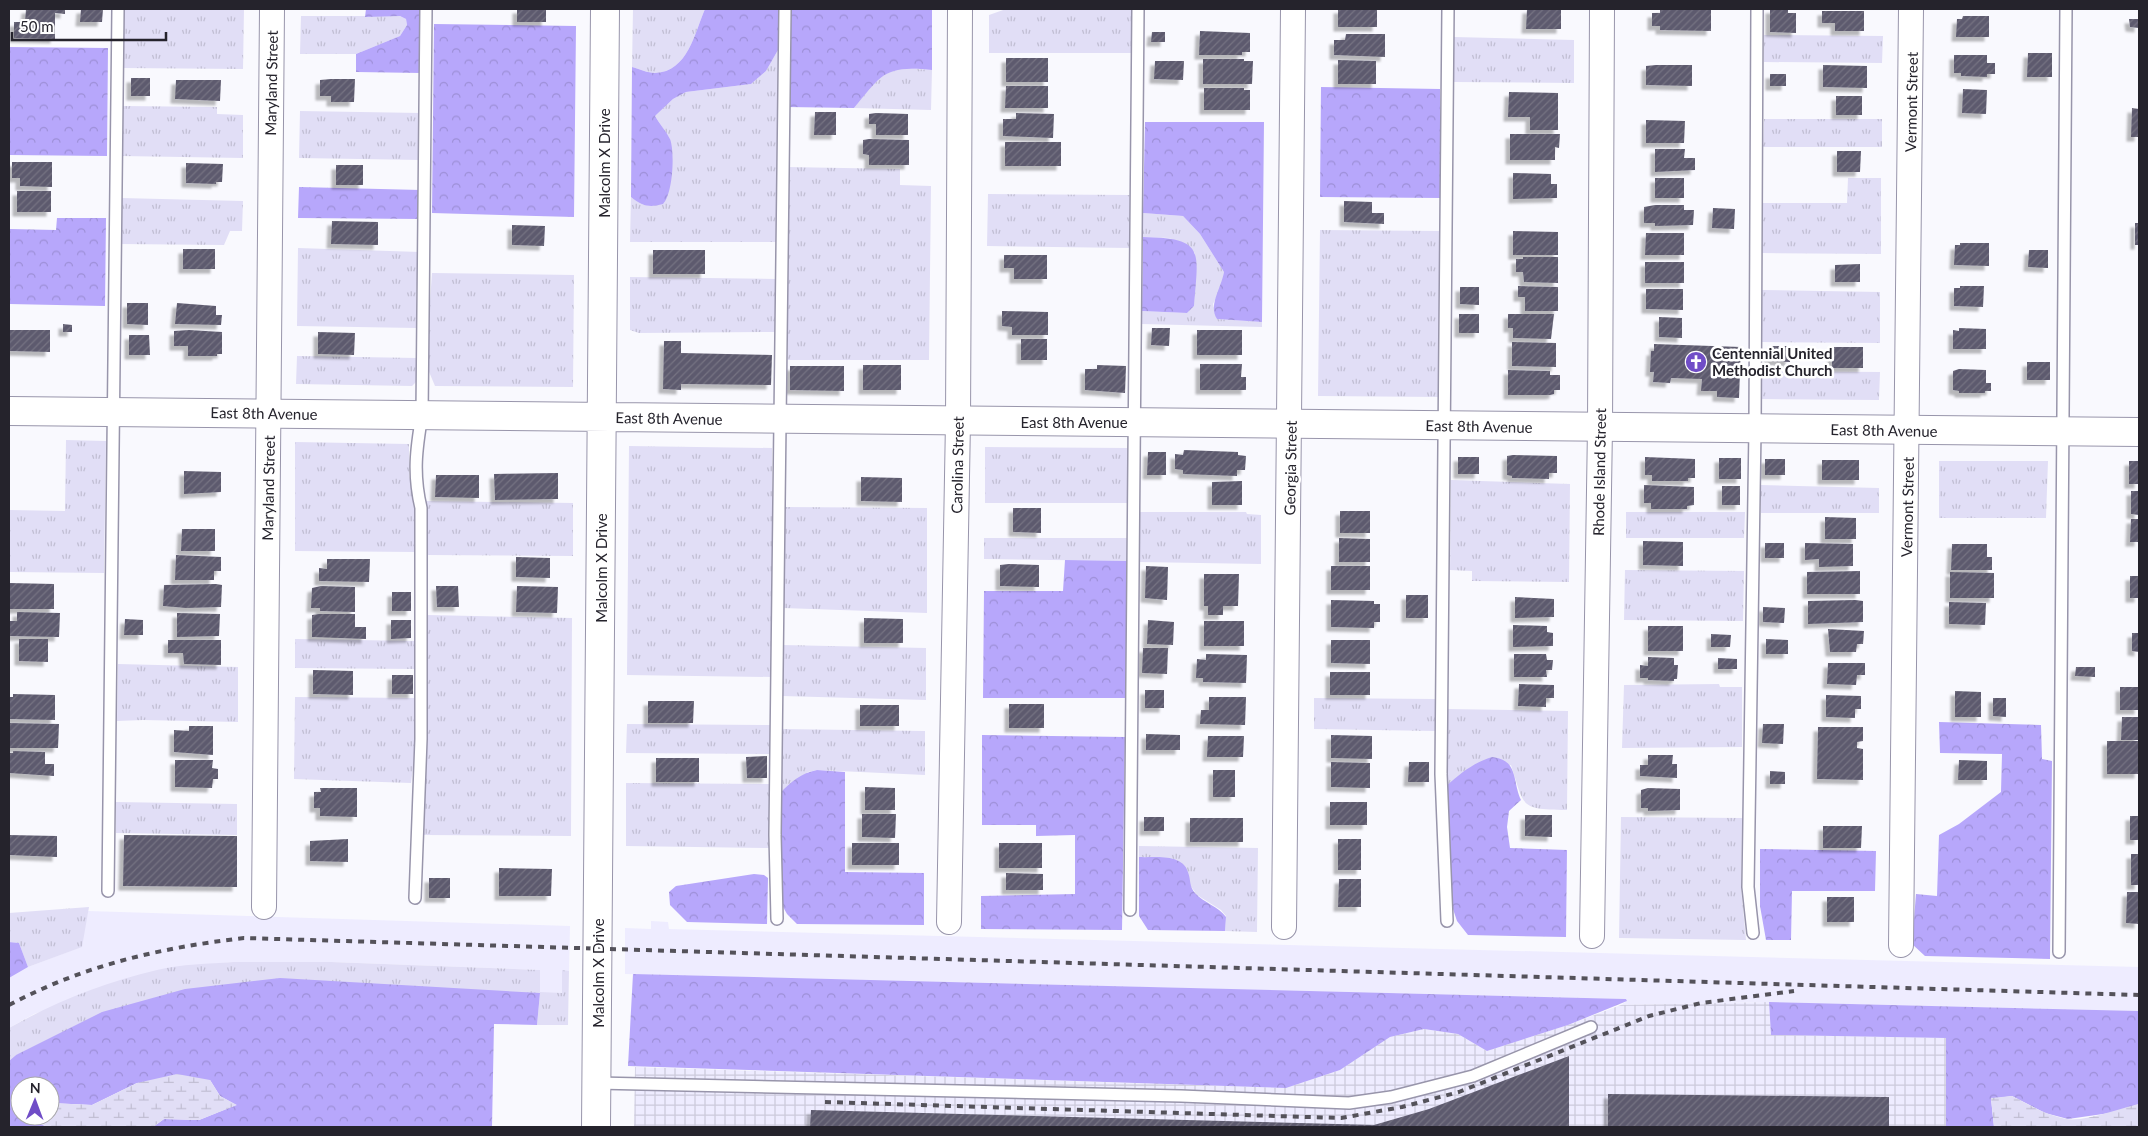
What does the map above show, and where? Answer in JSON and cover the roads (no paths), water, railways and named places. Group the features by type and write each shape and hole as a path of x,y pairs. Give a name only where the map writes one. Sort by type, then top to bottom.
{"street":[{"name":"Maryland Street","path":"264,906 272,9"},
{"name":"Malcolm X Drive","path":"596,1127 605,9"},
{"name":"Carolina Street","path":"949,922 958,421 960,9"},
{"name":"Georgia Street","path":"1284,927 1293,9"},
{"name":"Rhode Island Street","path":"1592,936 1600,427 1602,9"},
{"name":"Vermont Street","path":"1901,945 1911,9"},
{"name":"East 8th Avenue","path":"9,411 2139,432"}],"lane":[{"path":"108,891 118,9"},
{"path":"415,898 421,739 421,508 416,485 415,454 422,415 426,9"},
{"path":"777,919 775,835 785,9"},
{"path":"1130,910 1136,423 1138,9"},
{"path":"1447,921 1441,774 1446,426 1448,9"},
{"path":"1753,933 1748,887 1755,429 1758,9"},
{"path":"2059,952 2066,9"},
{"path":"597,1083 1182,1096 1349,1103 1391,1097 1473,1076 1591,1027"}],"railway":[{"path":"9,1005 66,979 123,960 182,947 244,938 2139,995"},
{"path":"825,1102 1341,1118 1402,1107 1459,1092 1649,1016 1701,1003 1794,991"}],"place":[{"name":"Centennial United Methodist Church","path":"1696,362"}]}
